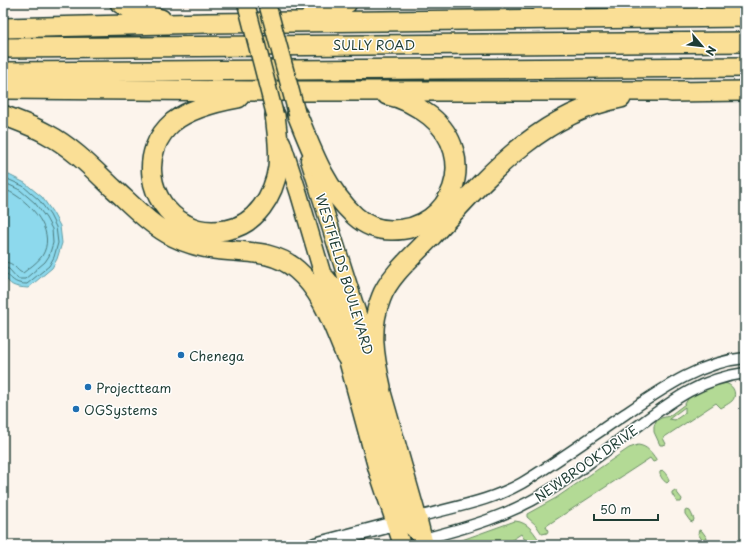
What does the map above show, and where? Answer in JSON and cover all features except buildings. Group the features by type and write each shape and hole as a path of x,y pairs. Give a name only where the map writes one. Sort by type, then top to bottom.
{"highway":[{"path":"120,3 137,12 161,19 208,23"},
{"path":"286,22 319,15 347,3"},
{"path":"541,3 576,12 621,18"},
{"path":"3,28 208,23 745,17"},
{"name":"SULLY ROAD","path":"3,48 745,42"},
{"name":"SULLY ROAD","path":"3,72 745,67"},
{"path":"3,89 273,91 745,91"},
{"path":"381,387 374,358 373,343 375,320 381,296 395,275 502,163 528,140 558,120 587,107 632,96 684,90"},
{"path":"273,91 226,100 196,109 173,122 166,130 155,148 151,166 156,193 164,207 184,224 202,230 216,231 236,227 251,218 264,205 276,176 279,150 275,115"},
{"path":"297,114 317,164 338,197 356,217 367,224 385,230 408,229 425,222 432,217 446,201 455,180 457,170 456,158 449,139 436,121 421,109 405,101 396,97 352,91"},
{"path":"3,115 23,122 48,135 69,149 93,169 145,218 173,237 198,246 266,254 292,266 304,276 318,293 346,356"}],"main road":[{"name":"WESTFIELDS BOULEVARD","path":"246,3 286,156 322,271 378,470 406,520 424,542"},
{"name":"WESTFIELDS BOULEVARD","path":"267,3 307,154 381,387 406,520 400,544"},
{"path":"322,271 340,294 406,520"}],"street":[{"name":"NEWBROOK DRIVE","path":"406,520 491,496 520,483 655,394 690,374 734,359 745,358"},
{"name":"NEWBROOK DRIVE","path":"400,544 424,542 492,519 524,505 568,478 654,414 690,390 717,378 745,373"},
{"path":"315,545 406,520"}],"green space":[{"path":"721,383 732,387 735,395 730,402 721,408 716,403 663,438 666,444 660,445 654,432 656,421 669,416 685,404 689,397","holes":["685,407 685,413 675,420 669,419"]},
{"path":"638,445 648,450 656,461 653,462 650,458 546,526 548,531 547,533 542,534 536,525 527,517 527,514 556,498 629,448"},
{"path":"662,470 668,478 669,481 667,483 660,475"},
{"path":"675,490 682,499 681,502 677,502 672,494"},
{"path":"685,511 690,511 694,519 693,522 690,521 685,514"},
{"path":"515,521 528,526 542,545 532,545 529,542 527,543 521,534 504,545 448,545"},
{"path":"699,530 702,531 707,538 706,542 703,541 698,534"}],"water":[{"path":"3,171 25,183 42,197 60,226 62,243 57,259 52,268 28,288 13,285 3,274"}],"place":[{"name":"Chenega","path":"181,355"},
{"name":"Projectteam","path":"88,387"},
{"name":"OGSystems","path":"76,409"}]}
